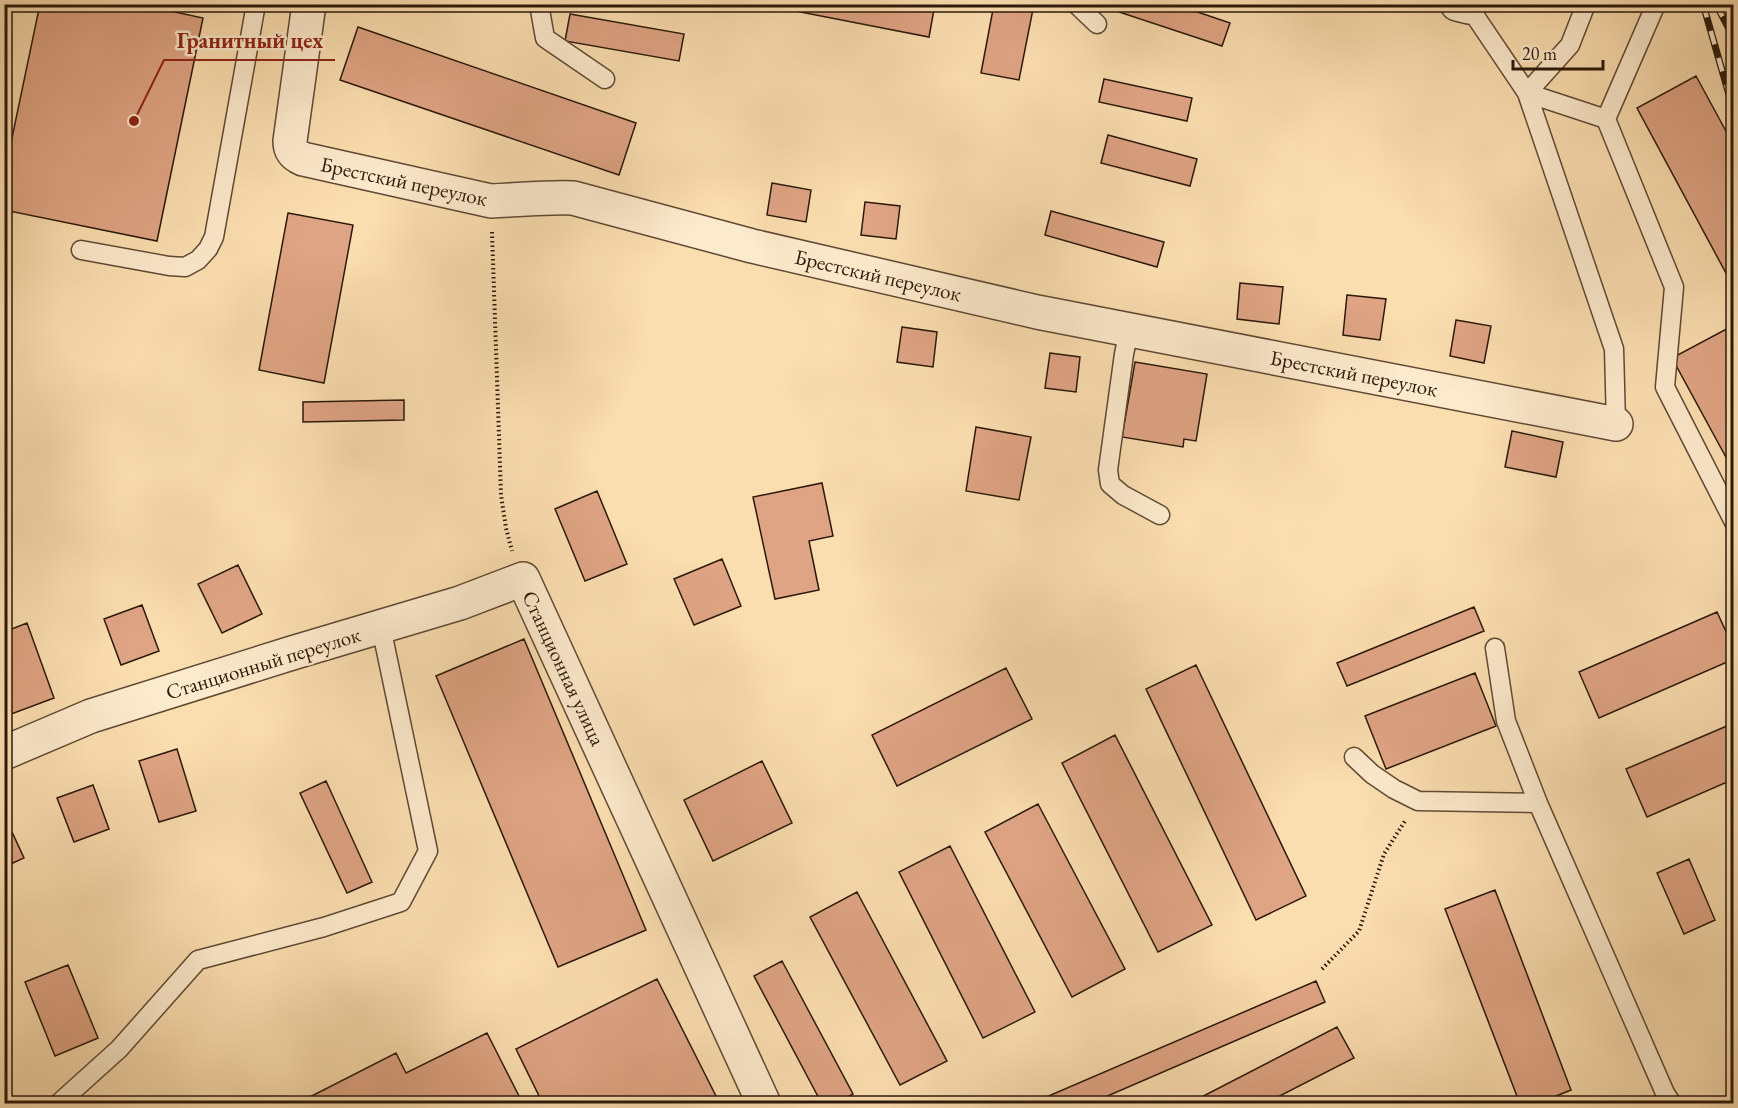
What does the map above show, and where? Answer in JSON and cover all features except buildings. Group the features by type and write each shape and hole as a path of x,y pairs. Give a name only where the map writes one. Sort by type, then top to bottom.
{"street":[{"name":"Брестский переулок","path":"309,4 290,141 290,148 295,156 303,159 490,201 549,197 573,198 752,246 1037,312 1616,424"},
{"name":"Станционный переулок","path":"4,753 91,716 460,603 524,579"},
{"name":"Станционная улица","path":"524,579 764,1104"}],"lane":[{"path":"81,250 185,267 198,260 208,249 214,237 256,4"},
{"path":"539,4 545,38 605,79"},
{"path":"1076,4 1097,24"},
{"path":"1527,93 1570,45 1586,4"},
{"path":"1656,4 1606,119 1674,287 1665,387 1734,522"},
{"path":"1463,6 1527,93 1614,349 1616,424"},
{"path":"1527,93 1606,119"},
{"path":"1129,330 1108,470 1110,484 1123,495 1160,515"},
{"path":"58,1104 119,1049 198,960 324,927 401,902 428,851 381,627"},
{"path":"1495,648 1506,721 1538,803 1665,1093 1672,1104"},
{"path":"1354,757 1372,774 1394,789 1419,801 1538,803"}],"path":[{"name":"Станционная улица","path":"490,201 501,495 506,528 514,557 524,579"},
{"path":"1322,969 1359,931 1384,854 1419,801"}],"railway":[{"path":"1703,4 1734,112"},
{"path":"1716,4 1734,39"}],"place":[{"name":"Гранитный цех","path":"134,121"}]}
